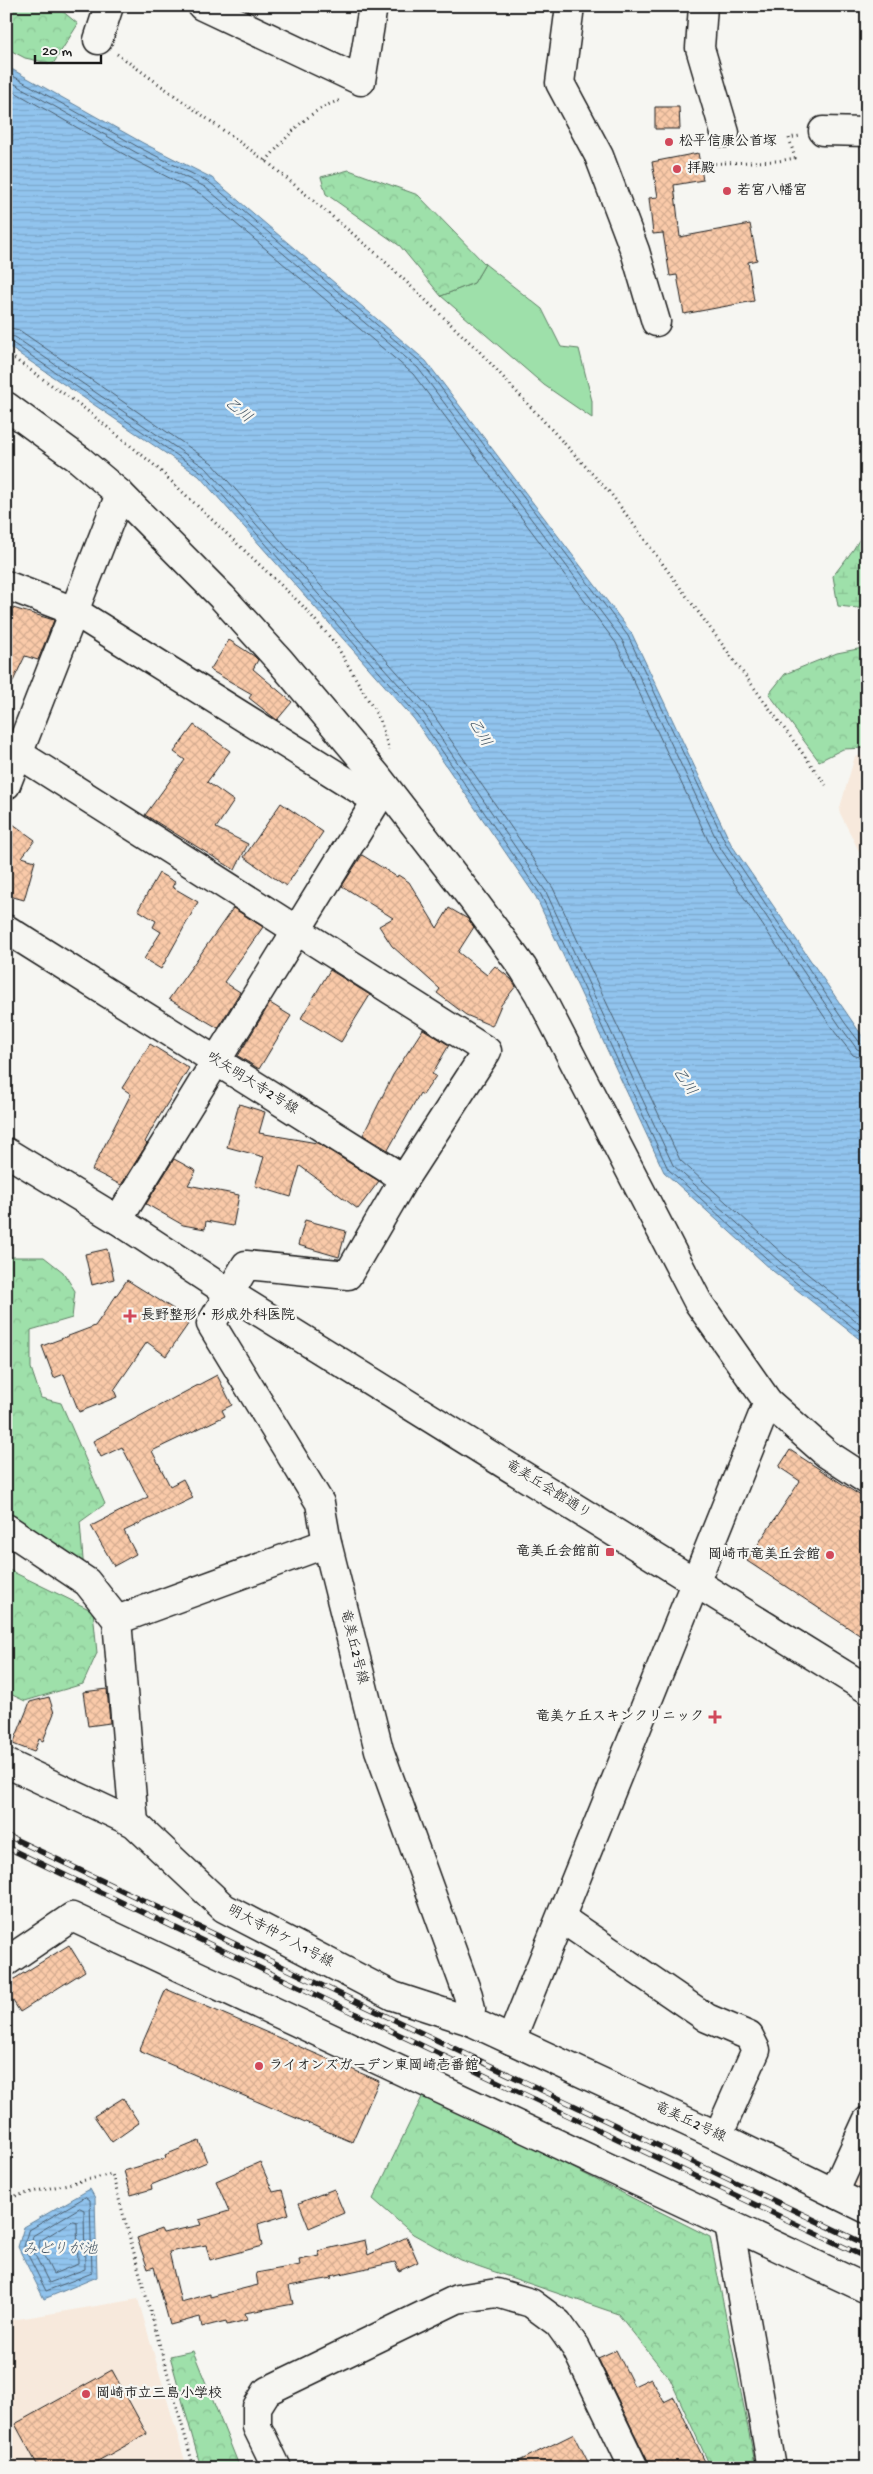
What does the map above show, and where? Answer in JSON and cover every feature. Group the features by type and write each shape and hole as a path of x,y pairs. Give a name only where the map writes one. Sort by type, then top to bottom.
{"street":[{"path":"98,40 109,6"},
{"path":"202,6 361,81 373,6"},
{"path":"570,6 560,83 599,156 635,251 656,322"},
{"path":"703,6 700,48 725,133"},
{"path":"823,131 867,132"},
{"path":"6,406 80,460 120,494 222,597 274,655 380,793 473,900 539,994 698,1302 768,1402 828,1454 867,1480"},
{"path":"6,785 120,494"},
{"path":"6,586 74,611 380,793"},
{"path":"19,754 487,1051 404,1179 348,1276 246,1265 229,1293"},
{"path":"6,1152 118,1220 297,932 380,793"},
{"name":"吹矢明大寺2号線","path":"6,928 404,1179"},
{"name":"竜美丘会館通り","path":"118,1220 229,1293 867,1689"},
{"name":"竜美丘2号線","path":"229,1293 211,1324 320,1503 327,1543 379,1750 468,1995 471,2009 470,2021"},
{"path":"511,2040 768,1402"},
{"path":"6,1528 87,1582 117,1620 134,1823"},
{"path":"117,1620 327,1543"},
{"name":"明大寺仲ケ入1号線","path":"6,1763 134,1823 224,1908 393,1996 470,2021 511,2040"},
{"path":"6,1962 72,1917 730,2224 867,2290"},
{"path":"561,1918 707,2018 749,2036 754,2042 756,2050 718,2136"},
{"name":"竜美丘2号線","path":"511,2040 718,2136 867,2209"},
{"path":"834,2193 867,2121"},
{"path":"730,2224 772,2468"},
{"path":"277,2468 257,2427 257,2407 268,2391 458,2299 497,2293 531,2302 558,2323 576,2348 634,2468"}],"path":[{"path":"98,40 266,161 378,255 480,351 611,494 826,785"},
{"path":"266,161 304,120 327,106 350,98"},
{"path":"700,164 778,161 795,158 789,138"},
{"path":"6,353 80,405 153,464 301,604 335,643 380,720 392,758"},
{"path":"6,2198 112,2174 194,2468"}],"shaded area":[{"path":"855,756 867,757 867,867 839,811"},
{"path":"867,2143 867,2200 853,2193 849,2183"},
{"name":"岡崎市立三島小学校","path":"138,2299 187,2468 6,2468 6,2321"}],"green space":[{"path":"6,6 56,6 78,24 53,64 25,58 6,48"},
{"path":"349,170 418,195 485,264 474,283 441,296 400,246 326,194 321,177"},
{"path":"485,264 542,309 561,347 579,349 592,401 592,418 544,385 441,296 474,283"},
{"path":"867,527 867,609 838,606 833,576 853,550"},
{"path":"863,648 867,649 867,748 843,749 819,761 769,694 785,674 837,653"},
{"path":"6,1257 44,1257 63,1272 75,1291 72,1318 31,1330 31,1368 41,1398 61,1403 105,1504 80,1522 84,1572 6,1526"},
{"path":"7,1569 93,1611 97,1653 83,1684 25,1701 6,1692"},
{"path":"424,2093 710,2237 756,2468 711,2468 670,2379 618,2314 460,2260 413,2234 373,2199"},
{"path":"193,2351 240,2468 201,2468 170,2356"}],"water":[{"name":"乙川","path":"6,66 143,143 212,178 426,361 632,634 731,844 867,1043 867,1345 773,1271 664,1172 536,897 414,719 199,476 6,345"},
{"name":"みどりが池","path":"90,2189 95,2198 97,2277 44,2299 18,2247 24,2227"}],"building":[{"path":"655,107 679,107 680,129 655,129"},
{"path":"698,153 703,180 674,185 680,237 750,224 757,260 748,262 754,301 684,314 677,275 670,276 663,233 653,234 649,198 658,197 652,162"},
{"path":"6,606 54,620 38,660 25,656 6,696"},
{"path":"229,640 254,656 258,660 253,669 292,702 277,720 249,698 252,694 210,670"},
{"path":"194,725 230,751 207,782 234,801 216,828 248,844 235,870 145,815 185,760 174,752"},
{"path":"281,803 323,832 286,886 244,857"},
{"path":"13,824 35,840 22,857 35,861 24,900 6,895 6,833"},
{"path":"362,855 397,877 398,875 409,882 437,928 449,908 468,919 474,927 458,952 487,975 495,966 511,979 516,986 501,1005 492,1026 466,1015 437,993 440,989 392,946 379,926 393,918 342,886"},
{"path":"159,873 175,882 172,887 198,902 161,969 144,959 161,932 153,927 156,921 138,910"},
{"path":"233,908 263,927 224,982 240,992 218,1028 169,999"},
{"path":"330,970 370,995 341,1042 301,1018"},
{"path":"270,1003 291,1016 259,1069 238,1056"},
{"path":"423,1029 449,1045 432,1074 436,1076 423,1095 420,1093 388,1150 363,1135 393,1075"},
{"path":"150,1044 189,1068 153,1127 145,1142 147,1144 121,1185 92,1170 131,1094 122,1088"},
{"path":"239,1104 265,1112 259,1133 317,1143 379,1181 358,1209 300,1166 291,1197 255,1186 264,1157 227,1147"},
{"path":"174,1159 196,1171 188,1185 239,1195 233,1226 206,1221 205,1229 183,1225 146,1204"},
{"path":"305,1220 346,1231 339,1257 298,1245"},
{"path":"107,1249 114,1279 92,1285 85,1254"},
{"path":"127,1280 191,1320 166,1356 147,1342 114,1390 117,1397 79,1412 64,1374 54,1378 42,1346 95,1326"},
{"path":"217,1375 232,1405 222,1410 225,1416 152,1451 170,1486 183,1479 193,1498 124,1531 136,1554 114,1566 91,1526 148,1497 122,1447 101,1457 93,1441"},
{"path":"790,1450 867,1500 867,1640 747,1561 800,1481 779,1467"},
{"path":"107,1689 110,1723 88,1726 83,1692"},
{"path":"49,1697 54,1713 43,1741 39,1739 34,1752 13,1744 30,1702"},
{"path":"69,1945 85,1971 20,2012 6,1990 6,1984"},
{"name":"ライオンズガーデン東岡崎壱番館","path":"166,1989 379,2081 352,2142 139,2051"},
{"path":"123,2098 139,2123 112,2142 94,2116"},
{"path":"199,2141 207,2162 151,2185 152,2189 131,2195 124,2171 166,2158 165,2155"},
{"path":"260,2162 273,2192 282,2190 289,2214 258,2224 262,2246 210,2260 206,2245 169,2252 181,2302 210,2294 210,2297 258,2285 256,2273 300,2265 299,2260 320,2256 318,2251 365,2240 368,2255 407,2237 418,2262 399,2271 395,2262 331,2276 332,2278 289,2286 293,2304 245,2313 247,2320 227,2325 226,2321 202,2327 200,2317 170,2325 154,2267 148,2269 137,2238 161,2229 163,2233 201,2225 199,2220 229,2211 216,2181"},
{"path":"334,2189 344,2213 309,2228 299,2203"},
{"path":"616,2350 634,2386 651,2378 664,2402 674,2397 708,2468 651,2468 598,2358"},
{"path":"112,2370 147,2434 85,2468 39,2468 15,2424"},
{"path":"574,2434 591,2468 505,2468"}],"railway":[{"path":"6,1835 867,2245"},
{"path":"6,1847 867,2258"}],"place":[{"name":"松平信康公首塚","path":"669,142"},
{"name":"拝殿","path":"677,169"},
{"name":"若宮八幡宮","path":"727,191"},
{"name":"長野整形・形成外科医院","path":"130,1316"},
{"name":"竜美丘会館前","path":"610,1552"},
{"name":"岡崎市竜美丘会館","path":"830,1555"},
{"name":"竜美ケ丘スキンクリニック","path":"715,1717"},
{"name":"ライオンズガーデン東岡崎壱番館","path":"259,2066"},
{"name":"岡崎市立三島小学校","path":"86,2394"}]}
